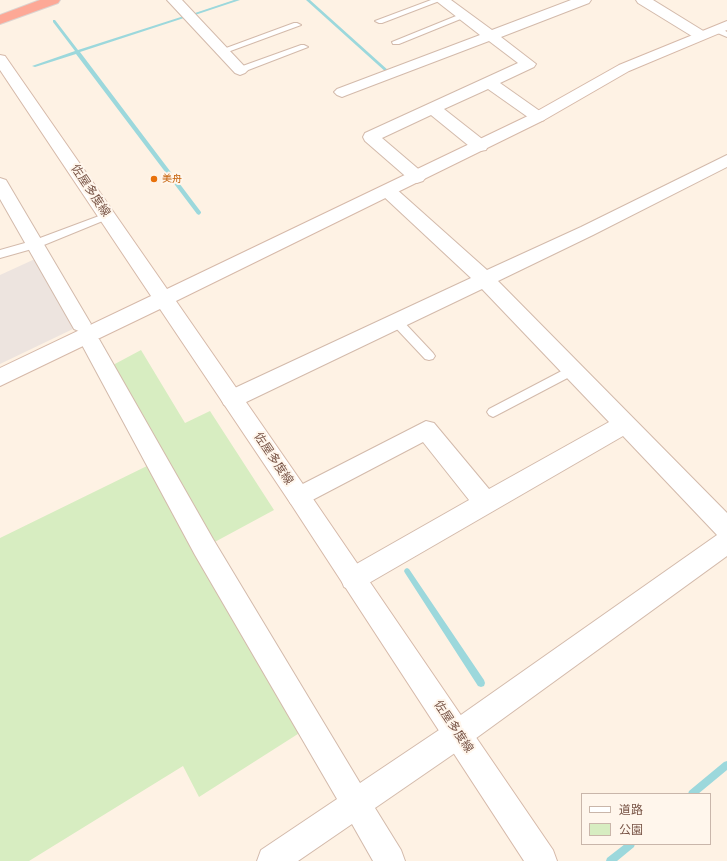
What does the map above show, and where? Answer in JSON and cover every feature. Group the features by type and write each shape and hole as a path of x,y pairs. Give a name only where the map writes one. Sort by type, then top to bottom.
{"highway":[{"path":"0,20 53,0"}],"street":[{"path":"174,0 240,70"},
{"path":"417,177 371,137 529,64 442,0"},
{"path":"342,92 584,0"},
{"path":"643,0 700,36"},
{"path":"0,378 480,146 538,117 624,68 700,36 723,30"},
{"name":"佐屋多度線","path":"0,58 299,497 542,861"},
{"path":"489,82 538,117"},
{"path":"433,109 480,146"},
{"path":"232,399 397,322 727,160"},
{"path":"0,184 204,547 390,861"},
{"path":"388,191 484,279 727,529"},
{"path":"353,579 485,502 625,424"},
{"path":"299,497 426,430 485,502"},
{"path":"272,861 458,734 727,542"}],"lane":[{"path":"379,21 438,0"},
{"path":"396,42 464,16"},
{"path":"222,51 297,25"},
{"path":"240,70 304,47"},
{"path":"0,254 35,244 107,216"},
{"path":"397,322 429,356"},
{"path":"493,412 573,370"}],"shaded area":[{"path":"35,259 75,328 0,364 0,275"}],"green space":[{"path":"141,350 185,423 210,411 274,510 211,544 113,365"},
{"path":"149,465 301,732 199,797 183,766 29,861 0,861 0,538"}],"waterway":[{"path":"191,15 238,0"},
{"path":"308,0 388,72"},
{"path":"77,52 185,17"},
{"path":"54,21 77,52"},
{"path":"34,66 77,52"},
{"path":"77,52 199,213"},
{"path":"407,571 481,683"},
{"path":"693,793 727,765"},
{"path":"610,861 630,845"}],"place":[{"name":"美舟","path":"154,179"}]}
